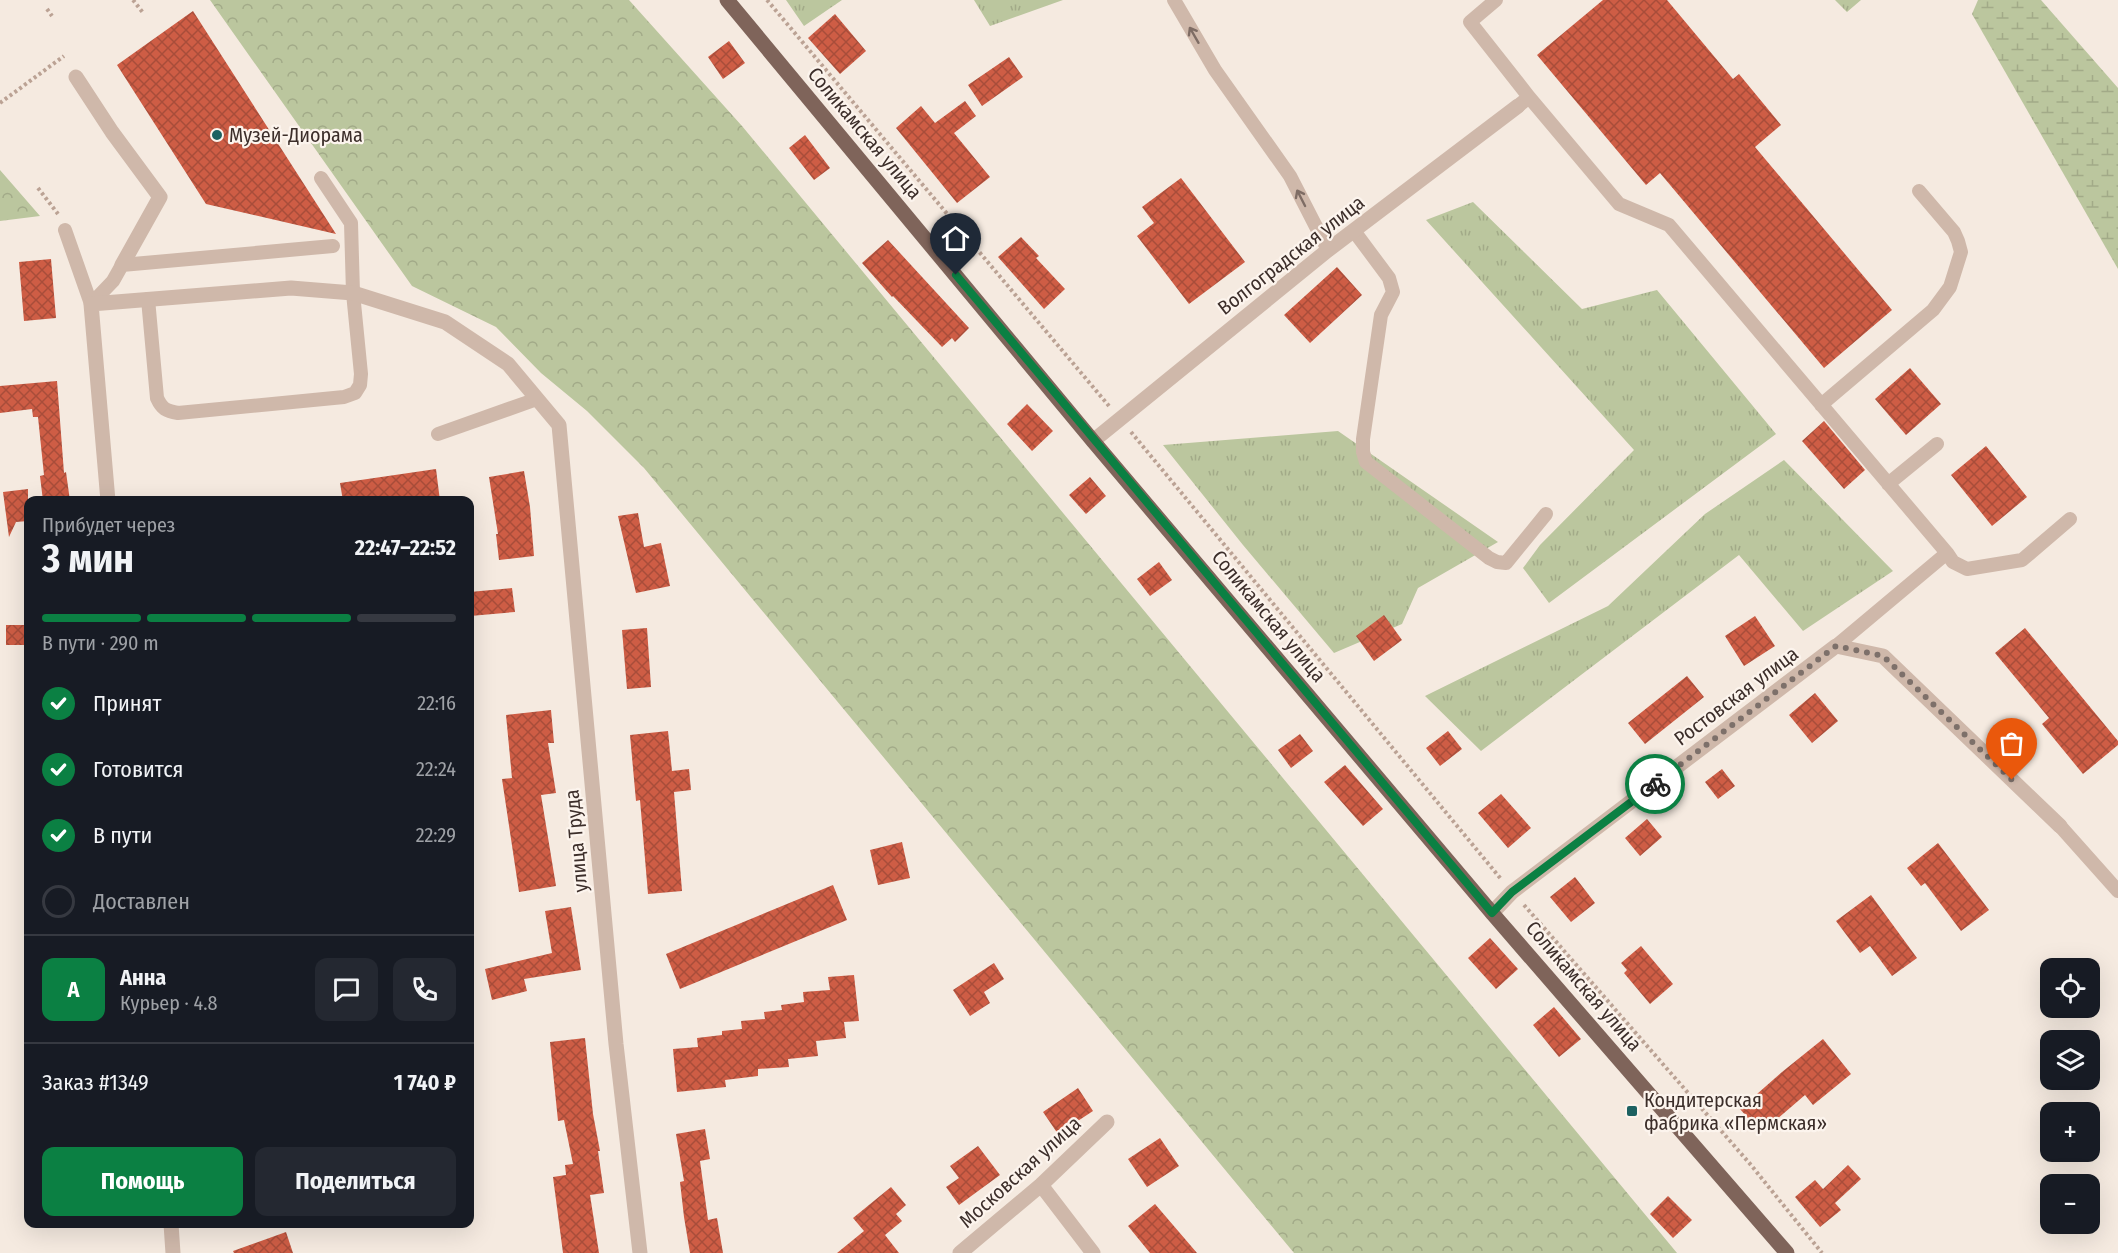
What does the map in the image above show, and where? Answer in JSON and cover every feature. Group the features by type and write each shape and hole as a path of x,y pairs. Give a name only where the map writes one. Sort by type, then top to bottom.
{"main road":[{"name":"Соликамская улица","path":"727,0 1093,441 1492,913 1787,1253"}],"street":[{"path":"76,77 112,132 160,197 122,265"},
{"name":"Волгоградская улица","path":"1093,441 1328,250 1523,101"},
{"path":"108,496 91,304 291,288 353,293 445,321 508,364 537,399"},
{"name":"улица Труда","path":"537,399 559,425 616,1044 640,1253"},
{"path":"1836,646 1883,656 2060,826"},
{"name":"Ростовская улица","path":"1492,913 1512,892 1836,646"},
{"name":"Московская улица","path":"960,1253 1041,1185 1107,1122"},
{"path":"1041,1185 1093,1253"},
{"path":"171,1228 173,1253"}],"lane":[{"path":"1174,0 1215,70 1290,176 1328,250"},
{"path":"1496,0 1470,22 1523,101 1619,204 1669,225 1953,562 1967,568 2022,560 2070,519"},
{"path":"148,299 157,398 161,407 168,411 177,413 344,397 355,393 360,385 361,374 353,293 351,223 321,178"},
{"path":"1821,405 1933,310 1950,287 1961,252 1958,241 1954,232 1919,191"},
{"path":"63,223 91,304 113,281 122,265 333,246"},
{"path":"1354,231 1389,278 1393,292 1381,315 1363,439 1366,462 1497,562 1506,563 1545,514"},
{"path":"438,434 537,399"},
{"path":"1888,484 1937,444"},
{"path":"1836,646 1947,553"},
{"path":"2060,826 2118,891"}],"path":[{"path":"133,0 144,14"},
{"path":"768,0 1120,419 1512,892 1751,1165 1822,1253"},
{"path":"47,9 52,16"},
{"path":"0,103 64,56"},
{"path":"38,188 63,223"}],"green space":[{"path":"210,0 629,0 742,126 1677,1253 1294,1253 644,468 587,411 541,373 496,327 412,286"},
{"path":"786,0 842,0 804,26"},
{"path":"974,0 1063,0 990,26"},
{"path":"1835,0 1861,0 1847,12"},
{"path":"1978,0 2041,0 2118,88 2118,269 1972,14"},
{"path":"0,170 40,216 0,221"},
{"path":"1473,202 1582,309 1657,290 1776,434 1549,603 1523,568 1540,545 1634,450 1426,220"},
{"path":"1338,431 1498,542 1418,588 1402,624 1334,653 1163,445"},
{"path":"1784,460 1893,571 1803,631 1739,555 1481,751 1425,696 1608,606 1705,514"}],"building":[{"path":"1603,0 1667,0 1733,79 1739,74 1781,125 1755,147 1892,310 1824,368 1660,173 1646,185 1537,55"},
{"name":"Музей-Диорама","path":"193,11 336,234 206,204 117,65"},
{"path":"835,14 866,51 840,74 808,38"},
{"path":"729,41 745,63 723,79 708,57"},
{"path":"1009,57 1023,77 982,106 968,85"},
{"path":"965,101 976,116 954,133 990,177 957,203 896,128 921,106 935,123"},
{"path":"805,135 830,168 814,180 789,148"},
{"path":"1181,178 1245,262 1189,304 1137,236 1154,223 1142,207"},
{"path":"1021,237 1039,256 1036,258 1065,289 1044,309 998,257"},
{"path":"888,240 969,328 955,342 952,338 942,347 862,263"},
{"path":"51,259 56,318 24,321 19,262"},
{"path":"1337,267 1362,295 1310,343 1284,315"},
{"path":"1910,368 1941,404 1906,435 1875,399"},
{"path":"57,381 64,473 66,472 69,496 42,496 40,476 44,475 38,417 33,417 32,409 0,413 0,386"},
{"path":"1027,404 1053,431 1032,451 1007,424"},
{"path":"1824,421 1865,470 1844,489 1802,441"},
{"path":"1986,446 2027,497 1992,526 1951,475"},
{"path":"436,469 439,496 342,496 340,483"},
{"path":"524,471 534,556 499,560 496,534 498,534 489,477"},
{"path":"1090,477 1106,496 1086,514 1069,495"},
{"path":"28,489 28,496 24,496 24,521 16,522 9,537 3,492"},
{"path":"638,513 644,547 661,543 670,586 636,593 618,516"},
{"path":"1159,562 1172,580 1150,596 1137,579"},
{"path":"512,588 515,612 474,616 474,592"},
{"path":"1384,615 1402,640 1374,661 1356,636"},
{"path":"1755,616 1775,646 1744,666 1725,636"},
{"path":"6,625 24,625 24,645 6,645"},
{"path":"647,628 651,687 627,689 622,630"},
{"path":"2025,628 2118,741 2118,745 2083,774 2042,724 2049,718 1995,653"},
{"path":"1687,676 1704,697 1645,744 1628,723"},
{"path":"1815,693 1838,721 1812,743 1789,715"},
{"path":"551,710 554,743 548,743 556,793 541,795 556,886 519,892 502,779 512,778 506,715"},
{"path":"668,731 672,771 689,769 691,790 674,792 682,891 648,894 640,800 636,801 630,735"},
{"path":"1448,731 1462,749 1440,766 1426,748"},
{"path":"1300,734 1313,751 1291,768 1278,750"},
{"path":"1345,765 1383,809 1363,826 1324,782"},
{"path":"1722,769 1735,786 1718,799 1705,782"},
{"path":"1501,794 1531,828 1508,848 1478,813"},
{"path":"1647,819 1662,837 1640,856 1625,838"},
{"path":"902,842 910,878 878,885 870,850"},
{"path":"1938,843 1989,910 1961,931 1925,883 1921,886 1907,868"},
{"path":"1575,877 1595,903 1571,922 1550,897"},
{"path":"833,885 847,920 680,989 666,954"},
{"path":"1871,895 1917,958 1892,976 1870,946 1860,953 1836,921"},
{"path":"571,907 581,970 524,979 527,991 492,1000 485,969 552,953 545,911"},
{"path":"1490,938 1518,969 1496,989 1468,958"},
{"path":"1641,946 1673,984 1650,1004 1624,973 1627,970 1621,963"},
{"path":"994,963 1004,979 984,992 990,1003 970,1016 953,990"},
{"path":"854,975 859,1021 844,1022 846,1038 816,1041 818,1056 788,1059 789,1067 758,1069 758,1076 725,1080 726,1087 677,1092 673,1049 698,1047 697,1038 722,1035 722,1031 742,1029 741,1021 765,1019 764,1012 782,1010 781,1005 804,1002 803,992 830,990 828,977"},
{"path":"1554,1007 1581,1039 1559,1057 1533,1025"},
{"path":"585,1038 604,1193 590,1195 599,1253 563,1253 553,1177 566,1175 565,1165 573,1164 564,1120 558,1121 550,1042"},
{"path":"1823,1039 1851,1074 1813,1105 1805,1095 1761,1133 1740,1109"},
{"path":"1078,1088 1093,1111 1058,1134 1043,1112"},
{"path":"705,1129 710,1159 700,1161 708,1220 717,1218 723,1253 690,1253 684,1217 680,1182 684,1181 676,1134"},
{"path":"1160,1138 1179,1166 1147,1187 1128,1159"},
{"path":"978,1146 1000,1175 959,1205 946,1187 959,1178 950,1166"},
{"path":"1848,1165 1861,1179 1835,1203 1841,1210 1820,1227 1795,1197 1815,1180 1823,1189"},
{"path":"891,1187 906,1205 896,1214 902,1221 885,1235 899,1253 837,1253 864,1231 853,1218"},
{"path":"1668,1196 1692,1220 1673,1238 1650,1214"},
{"path":"1155,1204 1197,1253 1150,1253 1128,1226"},
{"path":"286,1232 293,1253 234,1253 233,1251"}],"way so far":[{"path":"1655,784 1836,646 1883,656 2012,780"}],"place":[{"name":"Музей-Диорама","path":"217,135"},
{"name":"Кондитерская фабрика «Пермская»","path":"1632,1111"}],"route":[{"path":"956,275 1093,441 1492,913 1512,892 1655,784"}]}
